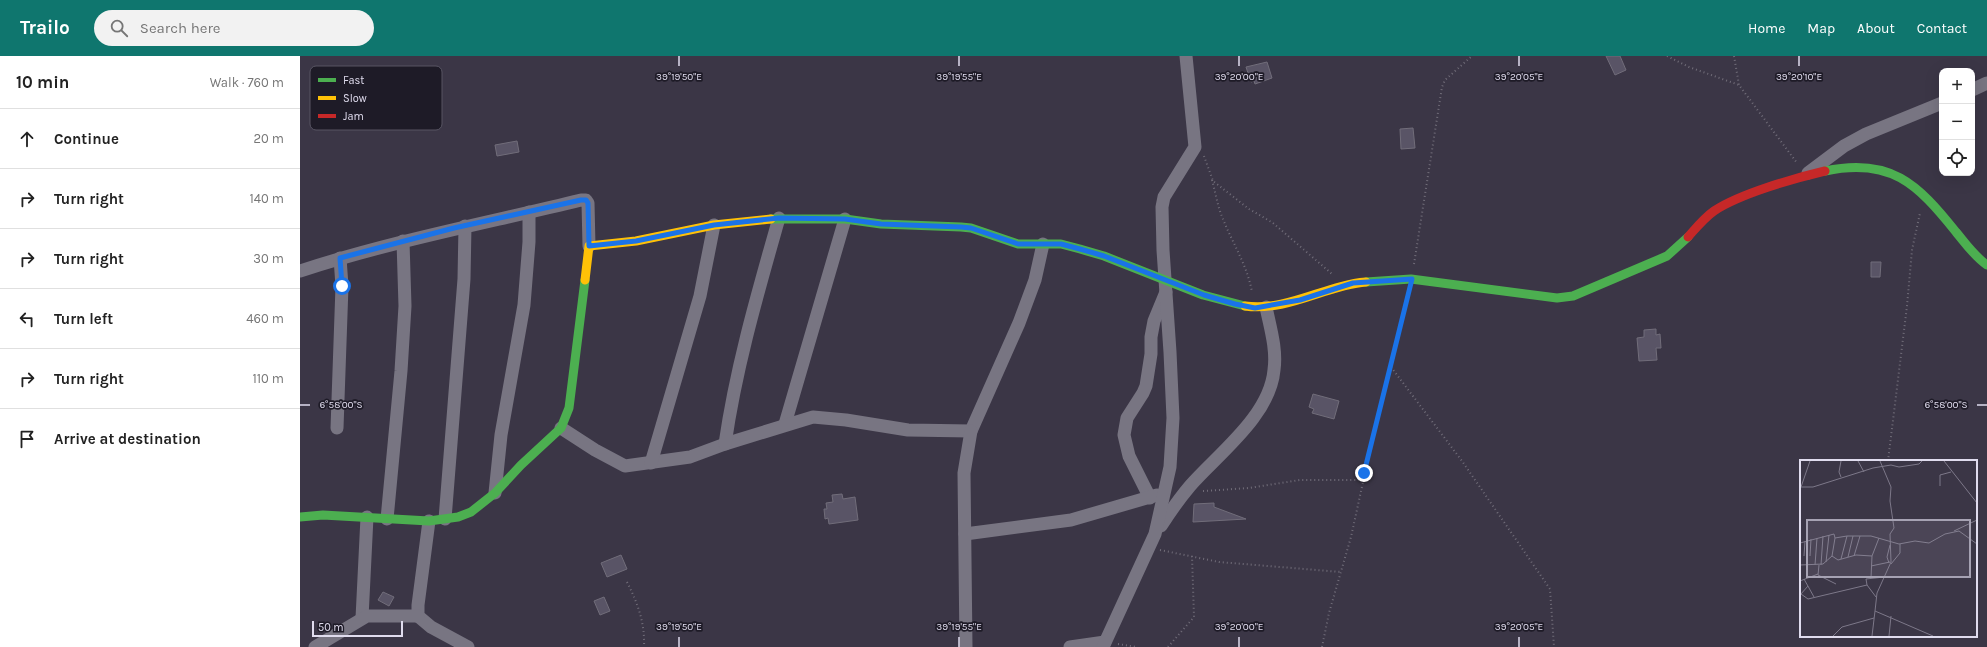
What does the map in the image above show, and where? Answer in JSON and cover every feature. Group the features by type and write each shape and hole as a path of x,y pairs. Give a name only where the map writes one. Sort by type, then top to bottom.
{"street":[{"path":"1155,534 1166,492 1170,468 1173,418 1163,250 1163,202 1194,150 1196,143 1186,56"},
{"path":"1975,89 1987,83"},
{"path":"1806,175 1844,146 1859,138 1940,104"},
{"path":"589,246 636,241 714,225 779,218 845,219 881,224 971,228 1018,244 1061,244 1098,254 1166,286 1235,304 1261,307 1300,300 1361,282 1412,279 1548,297 1573,296 1667,256 1676,250 1712,213 1720,207 1806,175 1852,167 1870,166 1904,178 1924,194 1974,254 1987,265"},
{"path":"300,271 340,258 465,226 586,200 588,203 589,246 572,397 561,428 521,465 495,493 471,512 458,517 429,521 323,516 300,517"},
{"path":"495,493 502,429 524,305 529,242 529,212"},
{"path":"725,444 731,403 754,308 779,218"},
{"path":"786,424 845,219"},
{"path":"651,463 700,296 714,225"},
{"path":"445,519 464,279 465,226"},
{"path":"387,519 404,320 403,241"},
{"path":"966,647 964,473 971,431 1019,323 1035,280 1043,244"},
{"path":"337,428 342,294 340,258"},
{"path":"1150,498 1129,456 1124,435 1127,418 1146,386 1152,354 1151,337 1154,321 1166,286"},
{"path":"1070,647 1104,645 1155,534 1185,492 1255,416 1269,388 1275,361 1261,307"},
{"path":"561,428 618,464 634,466 690,457 805,418 824,417 908,430 971,431"},
{"path":"965,534 1071,520 1150,498 1166,492"},
{"path":"362,618 367,518"},
{"path":"418,616 418,605 429,521"},
{"path":"315,647 362,618 376,615 418,616 431,627 468,647"}],"path":[{"path":"1322,647 1329,613 1351,537 1363,480 1412,279 1442,87 1445,80 1472,56"},
{"path":"1667,56 1689,67 1739,85"},
{"path":"1734,56 1739,85 1806,175"},
{"path":"1203,154 1211,177 1220,213 1246,266 1261,307"},
{"path":"1211,177 1213,181 1249,209 1273,223 1345,286"},
{"path":"1888,460 1907,306 1912,250 1924,194"},
{"path":"1391,367 1462,461 1550,590 1554,647"},
{"path":"1185,492 1249,488 1300,480 1363,480"},
{"path":"1148,547 1219,562 1341,572"},
{"path":"1168,647 1194,616 1192,556"},
{"path":"627,582 638,603 645,629 644,647"},
{"path":"1104,645 1137,647"}],"building":[{"path":"1606,56 1620,56 1626,70 1615,75"},
{"path":"1267,62 1272,78 1255,84 1254,81 1251,82 1246,67"},
{"path":"1413,128 1415,148 1401,149 1400,129"},
{"path":"517,141 519,152 497,156 495,145"},
{"path":"1871,262 1881,262 1880,277 1871,277"},
{"path":"1656,329 1656,335 1660,334 1661,348 1656,348 1657,360 1639,361 1637,338 1644,337 1644,330"},
{"path":"1313,394 1339,401 1334,419 1312,413 1314,409 1309,407"},
{"path":"842,494 843,499 855,497 858,520 829,524 828,518 825,519 824,509 827,509 826,503 833,502 832,495"},
{"path":"1214,503 1214,507 1246,519 1193,522 1194,504"},
{"path":"621,555 627,569 607,577 601,563"},
{"path":"383,592 394,597 389,606 378,600"},
{"path":"604,597 610,611 600,615 594,601"}],"traffic: fast":[{"path":"1825,171 1848,168 1867,168 1885,171 1900,178 1915,187 1942,215 1970,250 1987,265"},
{"path":"771,219 845,219 881,224 961,227 971,228 1018,244 1061,244 1104,256 1203,295 1245,306"},
{"path":"1366,282 1411,279 1557,298 1573,296 1667,256 1688,237"},
{"path":"300,517 323,515 429,521 458,517 471,512 495,493 521,465 561,428 569,408 585,280"}],"traffic: slow":[{"path":"585,280 589,246 636,241 714,225 771,219"},
{"path":"1245,306 1261,307 1276,305 1351,284 1366,282"}],"traffic: jam":[{"path":"1688,237 1700,223 1714,211 1725,205 1768,187 1825,171"}],"route":[{"path":"342,286 340,258 454,228 581,200 586,200 588,203 589,246 636,241 714,225 779,218 845,219 881,224 946,225 971,228 1018,244 1061,244 1104,256 1204,295 1255,308 1308,298 1353,283 1412,279 1364,473"}]}
